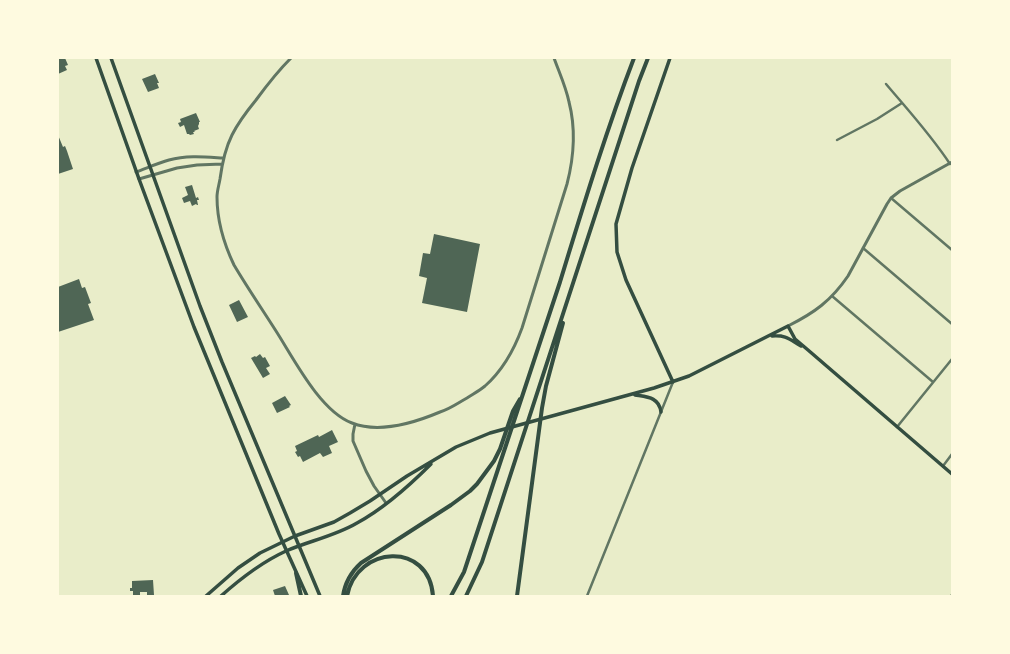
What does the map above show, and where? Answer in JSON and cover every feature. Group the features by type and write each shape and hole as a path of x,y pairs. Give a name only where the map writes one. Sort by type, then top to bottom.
{"highway":[{"path":"451,596 464,572 605,140 634,58"},
{"path":"466,596 482,562 648,58"},
{"path":"517,596 542,408 546,386 569,295"},
{"path":"343,596 350,574 357,567 451,506 470,491 484,477 500,449 513,411 524,392"},
{"path":"347,596 354,577 362,568 379,558 390,556 407,559 420,566 426,572 431,581 433,596"},
{"path":"296,573 301,596"}],"main road":[{"path":"96,58 136,172 194,327 282,542 307,596"},
{"path":"111,58 152,176 200,306 320,596"},
{"path":"670,58 632,168 616,224 617,252 626,280 672,382"},
{"path":"206,596 231,573 260,553 295,536 334,522 456,447 490,433 632,394 689,376 788,326 795,339 952,474"},
{"path":"768,336 785,336 808,350"},
{"path":"632,394 654,399 659,405 661,412"},
{"path":"221,596 248,574 286,551 356,524 372,514 413,482 434,460"}],"street":[{"path":"291,58 260,94 232,135 226,150 223,158 217,196 222,235 234,265 311,387 335,412 348,421 374,428 390,427 420,420 451,408 483,388 492,379 516,344 567,184 572,160 574,137 572,118 568,98 554,58"},
{"path":"788,326 813,312 840,287 848,276 891,198 900,191 951,163 886,84"},
{"path":"837,140 872,122 902,103"},
{"path":"136,172 170,160 182,158 223,158"},
{"path":"139,180 177,168 197,165 222,164"},
{"path":"891,198 952,250"},
{"path":"863,248 952,324"},
{"path":"832,296 934,382"},
{"path":"897,427 952,359"},
{"path":"587,596 672,382"},
{"path":"356,424 353,434 353,441 366,471 386,503"},
{"path":"943,466 952,454"}],"building":[{"path":"58,58 65,58 68,65 65,66 67,70 58,74"},
{"path":"155,74 159,83 157,83 159,88 148,92 142,79"},
{"path":"196,113 200,122 198,126 199,129 193,132 194,134 187,134 184,125 180,127 178,123 181,122 180,119"},
{"path":"58,135 63,147 65,146 73,169 58,174"},
{"path":"192,185 196,198 198,197 199,200 197,200 198,205 196,204 192,206 190,201 184,203 182,198 188,195 185,187"},
{"path":"434,234 480,244 467,312 422,303 427,278 419,276 423,253 430,254"},
{"path":"79,279 82,288 85,287 91,303 88,304 94,320 58,332 58,287"},
{"path":"239,300 248,317 237,322 229,305"},
{"path":"260,354 263,358 265,357 270,366 266,368 270,374 263,378 251,358"},
{"path":"285,396 291,405 289,406 290,407 277,413 272,403"},
{"path":"332,430 338,442 329,446 332,453 323,457 320,453 303,462 300,456 298,457 295,452 297,451 295,446 318,435 319,437"},
{"path":"153,580 154,595 147,595 147,592 140,592 140,595 133,595 133,591 130,591 130,588 132,588 132,581"},
{"path":"285,586 289,595 275,596 273,590"}]}
